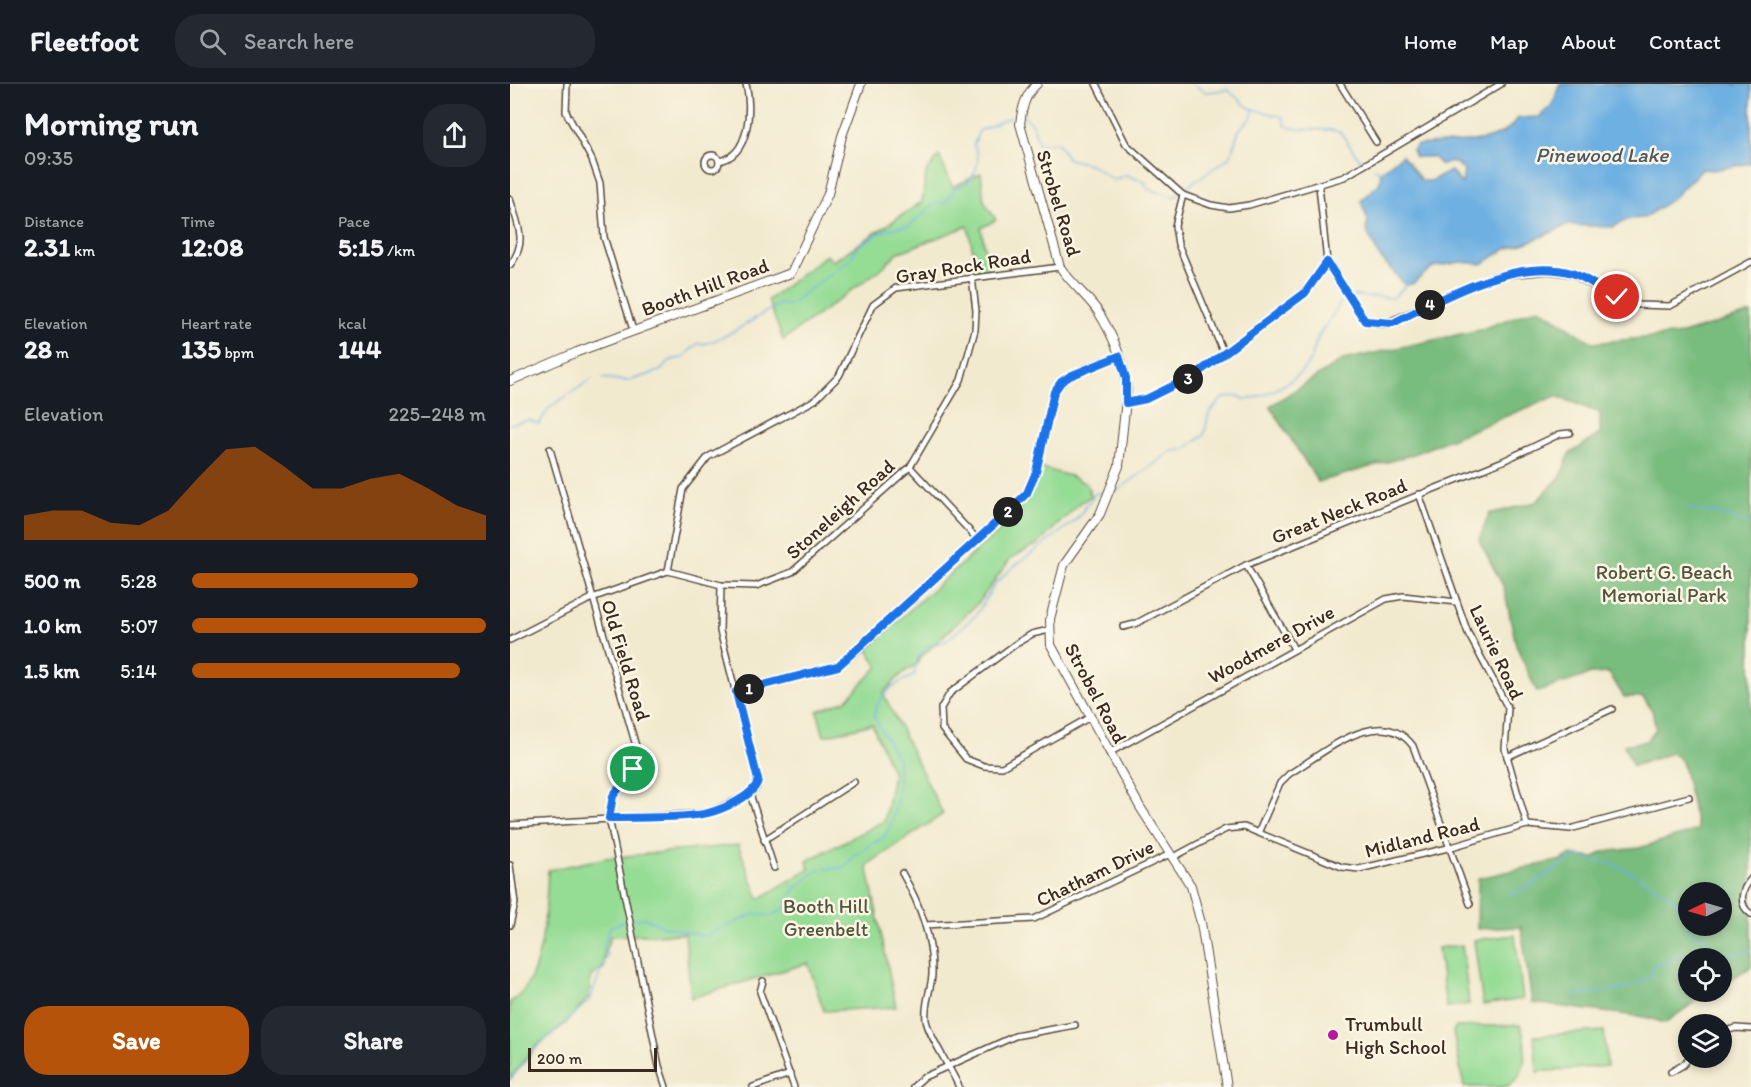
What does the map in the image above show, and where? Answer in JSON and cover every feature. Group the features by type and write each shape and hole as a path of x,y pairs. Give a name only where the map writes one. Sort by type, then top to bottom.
{"street":[{"path":"567,84 566,112 592,160 600,183 604,237 633,330"},
{"path":"719,161 729,158 745,134 750,105 746,84"},
{"name":"Booth Hill Road","path":"510,381 633,330 791,273 828,194 842,136 861,84"},
{"name":"Strobel Road","path":"1037,84 1030,90 1022,110 1020,124 1060,267 1070,282 1096,309 1119,356 1126,378 1126,403 1119,466 1113,486 1100,514 1064,565 1049,630 1057,660 1109,753 1191,886 1202,923 1227,1087"},
{"path":"1096,84 1126,144 1181,193 1211,205 1229,208 1319,186 1344,177 1501,84"},
{"path":"1340,84 1376,142"},
{"path":"1319,186 1327,262 1365,321 1393,323 1495,276 1557,270 1572,273 1630,303 1664,307 1682,301 1751,262"},
{"path":"1181,193 1175,226 1178,244 1224,354"},
{"path":"510,199 520,230 520,250 510,265"},
{"path":"1126,403 1167,390 1195,375 1305,293 1327,262"},
{"name":"Gray Rock Road","path":"668,572 683,489 708,457 815,400 839,376 873,305 896,288 1060,267"},
{"name":"Stoneleigh Road","path":"668,572 721,585 756,586 792,572 910,466 961,380 975,330 976,311 972,277"},
{"path":"736,692 838,666 1027,493 1036,472 1054,392 1061,382 1119,356"},
{"name":"Great Neck Road","path":"1123,627 1136,624 1246,565 1503,461 1560,434 1570,433"},
{"name":"Old Field Road","path":"550,448 636,746 633,769 613,796 609,818 659,1065 666,1087"},
{"path":"910,466 978,540"},
{"name":"Laurie Road","path":"1419,494 1476,651 1509,712 1504,736 1507,757 1527,825"},
{"path":"1246,565 1294,650"},
{"path":"510,640 592,598 668,572"},
{"path":"510,825 708,813 750,794 757,787 758,780 720,631 721,585"},
{"name":"Woodmere Drive","path":"1109,753 1351,617 1395,596 1457,602"},
{"path":"1049,630 1032,634 1017,643 950,693 941,708 942,729 966,759 984,766 1002,767 1090,717"},
{"path":"1507,757 1612,709"},
{"path":"1258,831 1280,783 1289,774 1360,732 1374,728 1388,728 1404,734 1413,746 1470,904"},
{"path":"764,840 854,782"},
{"path":"750,794 774,868"},
{"name":"Midland Road","path":"1171,856 1226,829 1244,827 1342,867 1359,869 1448,848 1527,825 1570,828 1689,797"},
{"name":"Chatham Drive","path":"925,925 1034,919 1171,856"},
{"path":"510,865 515,903 510,925"},
{"path":"902,873 925,925 932,951 932,978 926,996 926,1022 951,1067 959,1087"},
{"path":"1751,879 1742,894 1743,906 1751,914"},
{"path":"763,981 760,992 794,1087"},
{"path":"913,1087 924,1077 951,1067 1015,1036 1075,1025"},
{"path":"1732,1029 1751,1029"},
{"path":"1671,1072 1678,1068"},
{"path":"753,1087 790,1074"}],"green space":[{"path":"939,156 953,187 981,173 984,201 996,220 981,228 989,270 977,273 968,226 897,253 881,269 783,340 768,300 826,255 833,261 922,202 926,173"},
{"name":"Robert G. Beach Memorial Park","path":"1539,308 1593,343 1682,334 1751,313 1751,967 1732,978 1732,948 1678,948 1678,1002 1695,1002 1665,1023 1645,1017 1532,1003 1521,927 1477,929 1478,878 1562,860 1570,855 1595,858 1602,852 1639,848 1698,830 1682,761 1672,753 1633,766 1624,745 1646,741 1656,729 1652,710 1643,697 1624,697 1609,673 1591,674 1537,692 1516,645 1504,588 1479,540 1489,514 1536,502 1561,476 1569,454 1600,434 1600,413 1556,396 1411,455 1318,482 1270,406 1343,360 1479,330"},
{"name":"Booth Hill Greenbelt","path":"1041,468 1070,476 1087,484 1091,496 1080,503 1038,544 1011,558 978,603 919,659 918,663 903,673 883,693 943,814 867,865 896,1007 824,1011 808,963 691,998 685,934 611,936 604,953 604,968 591,976 589,997 565,1024 533,1049 510,1079 510,1002 522,993 537,961 544,922 548,870 606,858 738,845 759,899 809,869 807,861 884,821 893,774 872,724 824,736 817,711 846,700 878,667 867,648 1009,522 1030,492"},
{"path":"1515,935 1523,999 1483,1005 1474,940"},
{"path":"1462,945 1469,1004 1446,1007 1438,948"},
{"path":"1520,1025 1525,1051 1522,1070 1518,1077 1503,1087 1464,1087 1453,1032 1456,1027"},
{"path":"1604,1031 1607,1066 1537,1072 1534,1036"}],"water":[{"name":"Pinewood Lake","path":"1560,84 1751,84 1751,163 1714,170 1702,169 1672,199 1644,218 1629,219 1613,227 1569,225 1506,249 1482,264 1461,262 1433,267 1412,284 1405,285 1379,256 1366,230 1368,220 1361,201 1379,184 1381,172 1402,155 1422,181 1430,181 1451,171 1462,184 1464,170 1455,163 1441,165 1433,157 1415,157 1412,150 1417,145 1472,141 1499,135 1518,118 1539,117 1552,105"}],"waterway":[{"path":"1193,84 1205,92 1228,90 1249,108 1283,117 1285,125 1291,128 1340,132 1361,161"},
{"path":"1182,190 1230,157 1239,130 1251,118 1254,109"},
{"path":"1024,116 1032,124 1039,144 1057,142 1068,159 1090,164 1113,180 1126,175 1145,182 1148,189 1175,197 1179,193"},
{"path":"602,378 628,381 660,371 671,360 682,358 697,344 727,335 779,304 789,305 849,260 859,245 887,229 910,226 935,203 944,204 956,187 966,183 976,170 978,158 974,144 979,131 1010,117"},
{"path":"1373,168 1380,172"},
{"path":"1112,491 1118,490 1172,451 1184,450 1204,435 1209,413 1223,398 1239,396 1246,400 1254,398 1283,385 1300,373 1311,358 1319,335 1341,301 1353,296 1393,298 1406,285"},
{"path":"510,424 529,420 539,424 550,407 592,379"},
{"path":"634,919 644,918 665,927 705,936 754,914 771,916 784,909 794,890 817,870 844,867 855,855 885,836 892,821 898,793 898,759 874,717 883,696 900,682 914,676 917,659 928,646 946,641 976,615 995,584 1012,568 1076,520 1095,494 1104,492"},
{"path":"1687,508 1724,515 1751,525"},
{"path":"1508,893 1515,894 1577,856 1613,864 1635,875"},
{"path":"1639,877 1678,903 1686,918 1686,925 1694,935 1709,939"},
{"path":"510,1080 536,1048 590,1000 607,954 603,947 610,927 623,922"},
{"path":"1732,953 1751,951"},
{"path":"1572,995 1634,985 1652,976 1651,970 1656,963 1668,963 1678,957"}],"place":[{"name":"Trumbull High School","path":"1333,1035"}],"route":[{"path":"633,769 613,796 609,818 708,813 750,794 757,787 758,780 736,692 838,666 1011,509 1027,493 1036,472 1054,392 1061,382 1070,376 1119,356 1126,378 1126,403 1146,399 1167,390 1195,375 1305,293 1327,262 1365,321 1384,324 1393,323 1468,286 1505,274 1557,270 1572,273 1617,297"}]}
